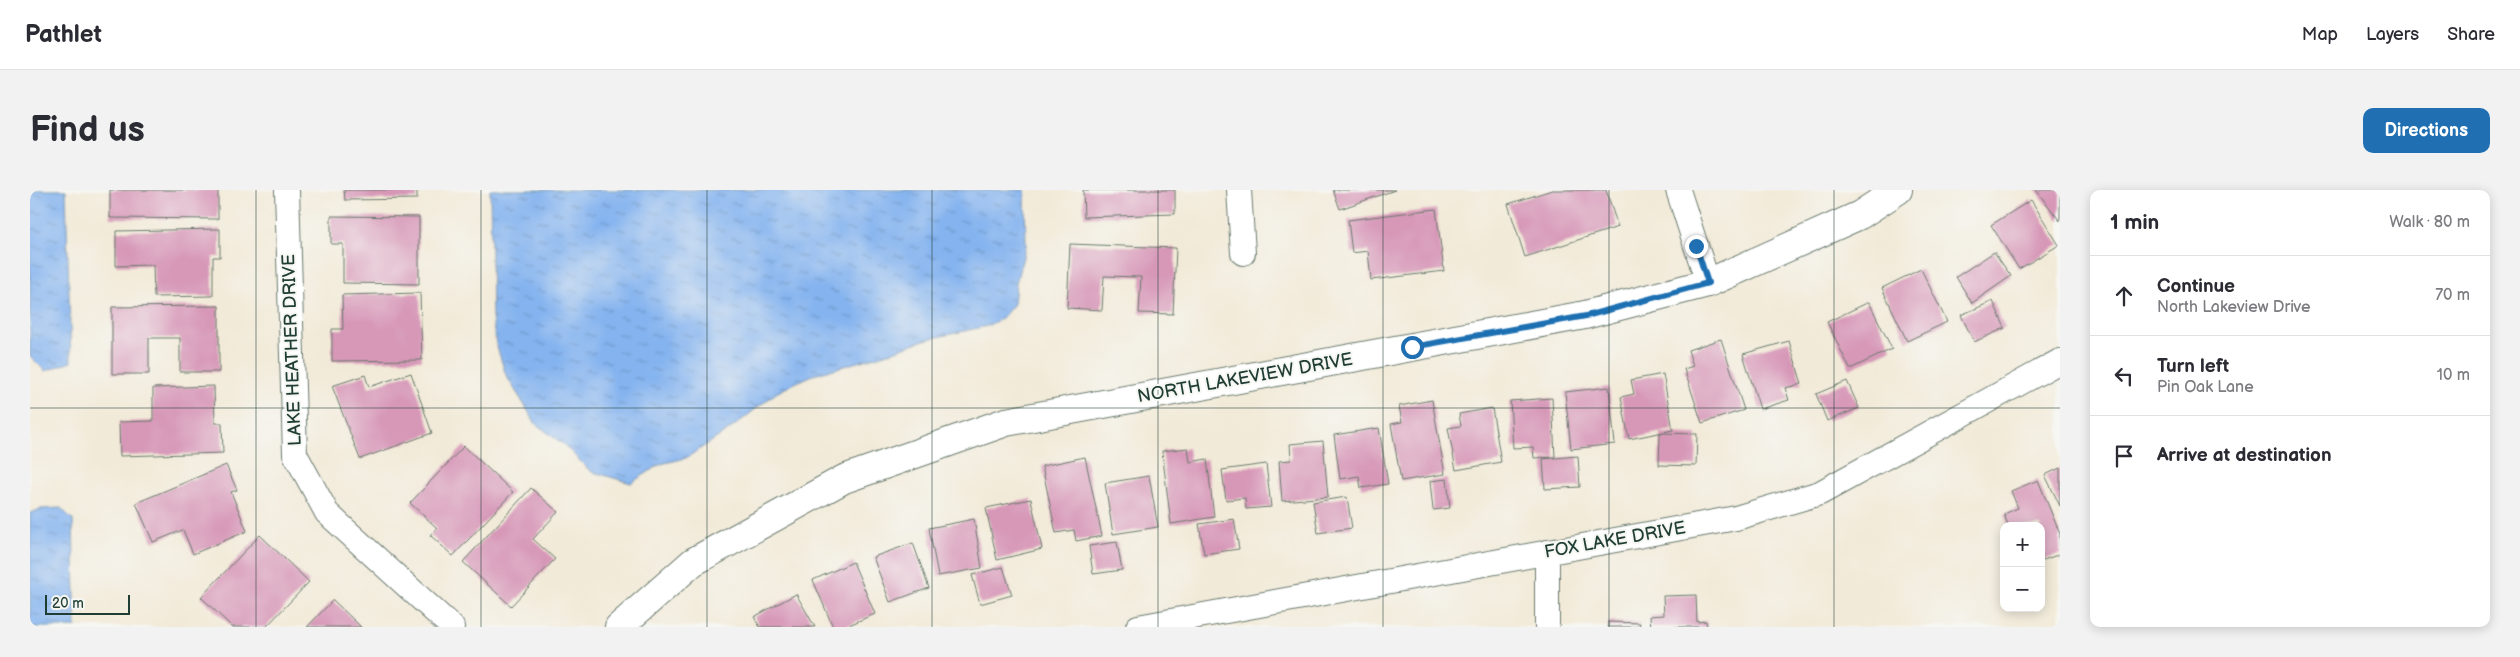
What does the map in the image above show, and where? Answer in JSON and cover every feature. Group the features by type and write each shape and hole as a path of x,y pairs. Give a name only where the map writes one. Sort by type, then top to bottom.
{"street":[{"name":"LAKE HEATHER DRIVE","path":"287,190 295,454 327,513 452,627"},
{"path":"1239,190 1243,254"},
{"path":"1678,190 1708,283"},
{"name":"NORTH LAKEVIEW DRIVE","path":"619,627 694,562 844,479 1006,422 1586,316 1708,283 1860,215 1898,190"},
{"name":"FOX LAKE DRIVE","path":"1138,627 1171,623 1736,518 1820,493 2060,361"},
{"path":"1547,552 1547,627"}],"water":[{"path":"30,190 66,190 71,362 45,371 30,356"},
{"path":"490,190 1025,190 1026,246 1016,283 1014,304 1002,318 987,326 924,340 885,354 813,375 795,383 776,393 729,430 686,458 661,464 631,483 590,471 563,444 536,424 506,375 496,344 492,318"},
{"path":"61,508 73,520 76,627 30,627 30,513 41,509"}],"building":[{"path":"110,190 218,190 218,219 110,218"},
{"path":"344,190 417,190 417,199 345,200"},
{"path":"1083,190 1175,190 1175,214 1084,217"},
{"path":"1333,190 1395,190 1340,209"},
{"path":"1552,190 1606,190 1618,227 1525,257 1508,204"},
{"path":"2036,190 2060,190 2060,221"},
{"path":"2031,200 2059,245 2019,269 1991,225"},
{"path":"1436,209 1444,271 1371,280 1368,251 1352,253 1348,220"},
{"path":"331,216 419,217 419,284 343,283 343,244 331,244"},
{"path":"220,229 220,257 213,257 213,296 154,297 153,265 116,266 116,231"},
{"path":"1070,244 1176,248 1173,314 1139,313 1141,277 1104,276 1102,310 1067,308"},
{"path":"1994,252 2011,276 1972,303 1956,277"},
{"path":"1921,269 1947,322 1907,341 1882,288"},
{"path":"420,293 422,360 332,361 332,329 343,329 342,295"},
{"path":"1993,301 2005,328 1974,342 1961,315"},
{"path":"1869,302 1892,349 1850,369 1827,322"},
{"path":"219,306 219,372 180,372 180,338 149,338 149,374 112,374 112,307"},
{"path":"1721,339 1744,410 1702,423 1684,369 1693,366 1688,350"},
{"path":"1789,341 1802,384 1785,388 1789,400 1760,409 1743,354"},
{"path":"411,373 432,433 360,459 332,386 365,375 369,387"},
{"path":"1663,374 1673,430 1629,439 1621,397 1634,394 1631,380"},
{"path":"1847,381 1859,408 1827,421 1816,394"},
{"path":"214,386 215,423 222,423 223,453 120,456 119,422 153,421 153,388"},
{"path":"1609,387 1615,444 1571,449 1565,392"},
{"path":"1552,398 1555,457 1534,458 1533,447 1513,448 1510,401"},
{"path":"1432,400 1445,474 1401,481 1391,424 1402,422 1399,406"},
{"path":"1492,408 1501,462 1456,470 1448,428 1461,426 1459,414"},
{"path":"1379,428 1388,484 1361,488 1359,476 1340,479 1334,435"},
{"path":"1660,433 1697,434 1696,466 1659,465"},
{"path":"1323,441 1328,497 1282,501 1279,461 1291,460 1290,444"},
{"path":"464,446 513,492 453,556 430,535 437,528 410,503"},
{"path":"1188,448 1190,462 1207,459 1214,517 1171,524 1162,451"},
{"path":"1578,456 1580,487 1545,489 1543,459"},
{"path":"1085,457 1102,536 1076,541 1074,530 1056,533 1042,466"},
{"path":"1266,464 1271,507 1246,509 1245,498 1226,500 1222,470"},
{"path":"226,465 237,490 231,492 247,531 193,554 183,530 153,542 136,503"},
{"path":"2060,468 2060,506 2045,475"},
{"path":"1149,476 1158,527 1113,534 1105,483"},
{"path":"1447,479 1450,508 1433,510 1430,481"},
{"path":"2038,480 2060,534 2060,554 2045,560 2045,522 2007,522 2004,514 2018,508 2011,491"},
{"path":"531,488 558,512 533,539 555,559 511,606 463,562"},
{"path":"1347,497 1352,528 1318,533 1313,502"},
{"path":"1031,499 1042,549 997,560 986,508"},
{"path":"974,519 982,568 938,576 929,528"},
{"path":"1234,519 1239,549 1204,554 1199,524"},
{"path":"260,535 309,582 266,627 232,627 201,597"},
{"path":"1117,542 1122,570 1093,574 1089,546"},
{"path":"913,543 929,588 890,602 873,557"},
{"path":"853,562 875,614 844,627 833,627 813,580"},
{"path":"1003,567 1012,595 980,604 972,575"},
{"path":"796,594 815,627 760,627 754,617"},
{"path":"1696,595 1697,622 1706,621 1707,627 1651,627 1650,616 1664,615 1663,596"},
{"path":"333,600 361,627 307,627"},
{"path":"1608,622 1640,623 1639,627 1608,627"}],"route":[{"path":"1412,347 1586,316 1708,283 1696,246"}]}
